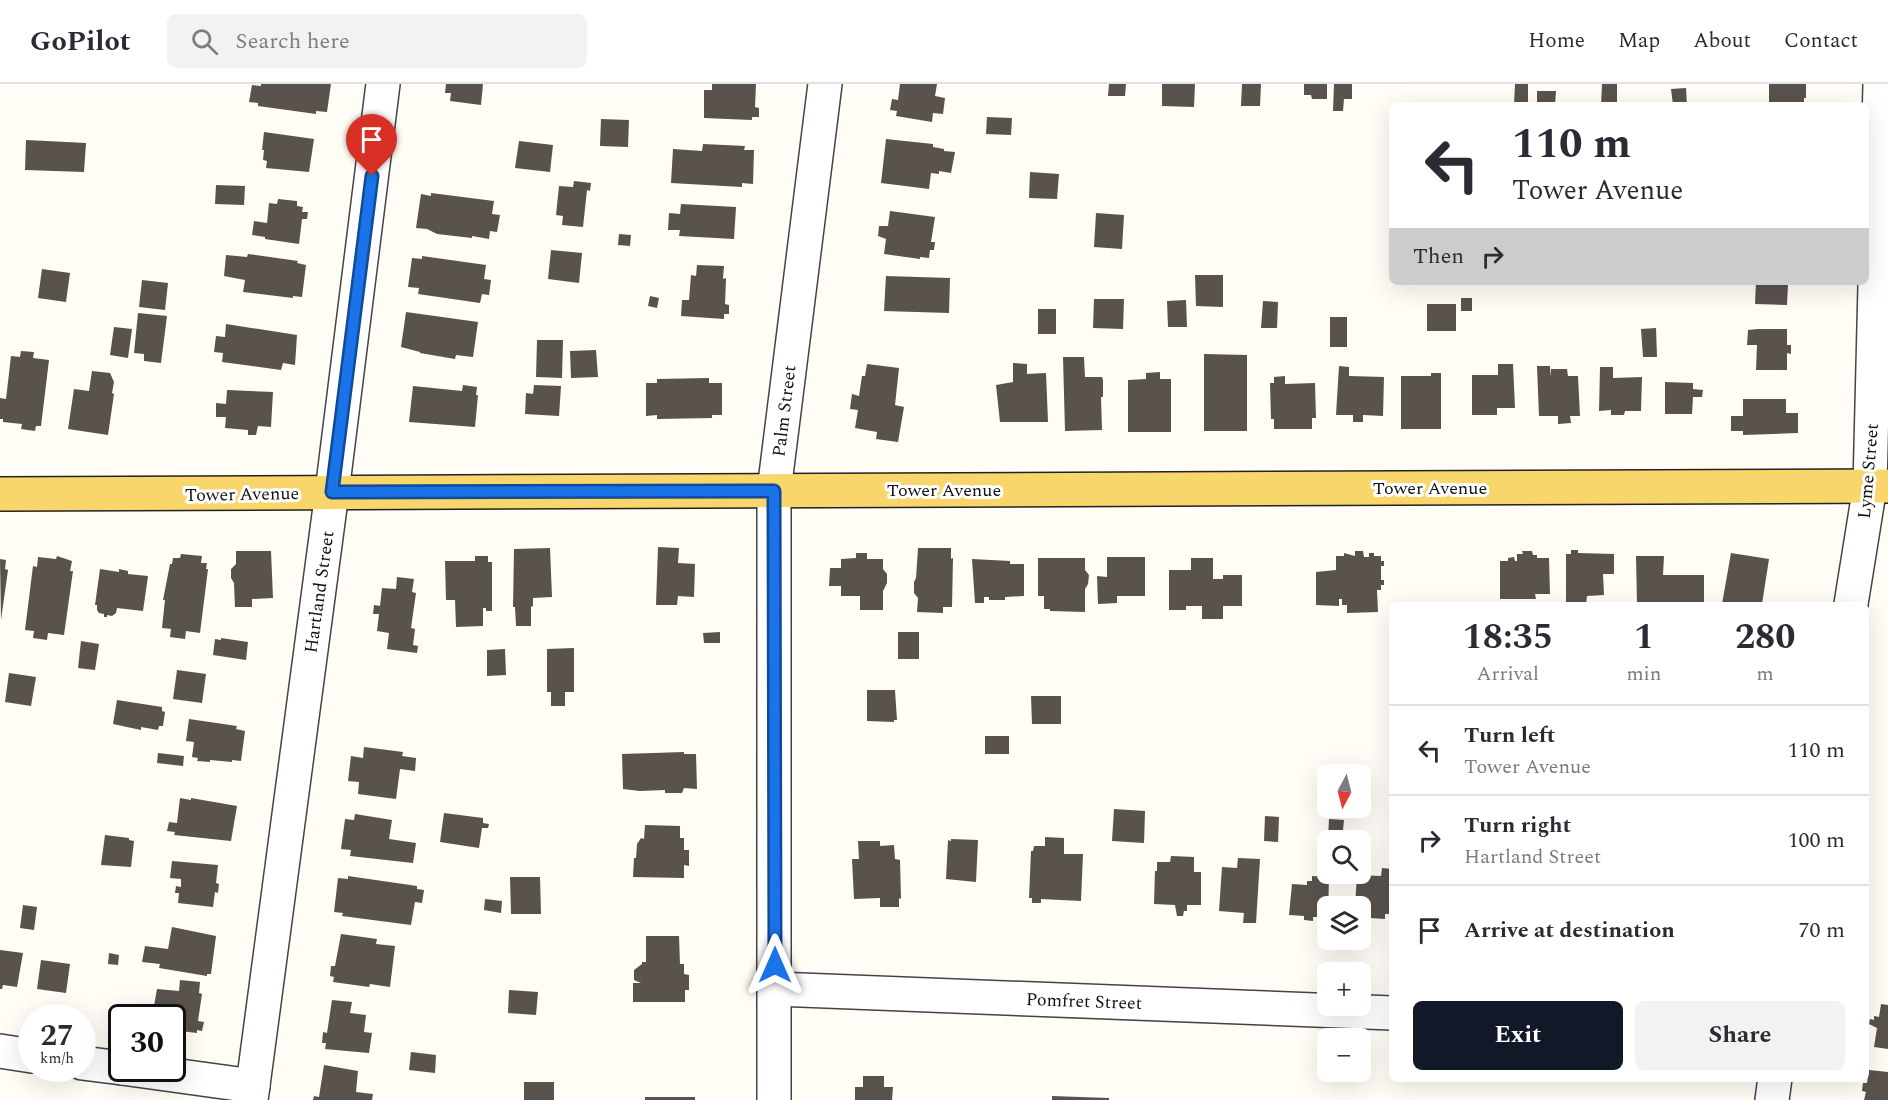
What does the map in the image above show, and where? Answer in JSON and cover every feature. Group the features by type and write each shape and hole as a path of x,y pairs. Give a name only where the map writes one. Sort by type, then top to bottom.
{"main road":[{"name":"Tower Avenue","path":"0,494 1879,486"}],"street":[{"name":"Hartland Street","path":"252,1093 332,492 383,84"},
{"name":"Palm Street","path":"774,1100 776,989 774,491 825,84"},
{"name":"Lyme Street","path":"1851,602 1879,486 1881,84"},
{"name":"Pomfret Street","path":"776,989 1389,1013"},
{"path":"0,1051 18,1054"},
{"path":"186,1080 252,1093"},
{"path":"1772,1100 1774,1082"}],"building":[{"path":"261,84 331,84 327,112 316,111 316,114 258,106 258,103 249,102 252,85 261,86"},
{"path":"446,84 483,84 481,105 450,101 451,93 445,93"},
{"path":"712,84 756,84 755,107 759,108 759,117 752,117 752,120 704,118 704,90 712,90"},
{"path":"900,84 937,84 935,96 945,98 943,114 933,113 932,122 896,116 897,111 890,110 892,99 898,100"},
{"path":"1109,84 1126,84 1125,96 1108,96"},
{"path":"1162,84 1195,84 1194,107 1162,106"},
{"path":"1242,84 1261,84 1260,106 1241,106"},
{"path":"1304,84 1327,84 1327,99 1312,99 1311,95 1304,95"},
{"path":"1334,84 1352,84 1352,99 1344,99 1343,111 1333,111"},
{"path":"1515,84 1528,84 1528,102 1514,102"},
{"path":"1602,84 1617,84 1617,102 1601,102"},
{"path":"1769,84 1806,84 1804,102 1769,102"},
{"path":"1686,88 1687,102 1673,102 1671,89"},
{"path":"1537,91 1556,91 1555,102 1537,102"},
{"path":"987,117 1012,118 1011,135 986,134"},
{"path":"601,119 629,120 628,147 600,146"},
{"path":"264,132 314,139 309,172 266,168 267,161 263,160 264,150 262,150"},
{"path":"886,139 933,144 933,147 944,149 944,151 955,152 951,173 939,171 939,174 931,173 929,189 881,183"},
{"path":"26,140 86,143 84,172 25,170"},
{"path":"519,141 553,145 550,172 515,168"},
{"path":"703,144 745,146 744,150 754,150 753,184 742,183 742,187 671,183 673,149 702,151"},
{"path":"1030,172 1059,174 1057,199 1029,198"},
{"path":"574,181 591,183 590,191 587,190 583,227 562,225 563,216 556,215 559,186 573,187"},
{"path":"216,185 245,186 244,205 215,204"},
{"path":"431,193 494,201 492,214 500,215 497,232 490,231 489,239 437,234 427,229 416,228 421,194 431,196"},
{"path":"278,199 297,201 297,206 303,207 302,212 308,212 307,219 302,219 299,244 252,235 254,221 267,223 269,203 277,204"},
{"path":"681,204 736,207 734,239 679,236 680,230 668,230 669,213 680,214"},
{"path":"890,211 935,217 931,242 935,242 934,250 930,250 929,258 884,254 886,239 878,236 879,226 888,226"},
{"path":"1096,213 1124,215 1122,249 1094,247"},
{"path":"619,234 631,235 630,246 618,245"},
{"path":"551,250 582,253 579,283 548,279"},
{"path":"248,254 298,261 297,263 306,265 302,297 243,292 245,280 224,276 226,255 247,257"},
{"path":"422,256 486,265 484,279 491,280 489,295 482,294 480,303 418,294 419,288 408,287 412,258 422,259"},
{"path":"697,265 724,266 725,304 729,305 729,314 724,314 724,319 681,316 682,300 689,300 691,275 696,276"},
{"path":"42,269 70,273 66,302 38,298"},
{"path":"1195,275 1223,275 1223,307 1196,306"},
{"path":"886,276 950,278 949,313 884,311"},
{"path":"142,280 168,283 165,310 139,307"},
{"path":"1756,285 1788,285 1787,305 1755,304"},
{"path":"650,296 659,298 657,308 648,306"},
{"path":"1461,298 1472,298 1472,311 1461,311"},
{"path":"1094,299 1124,299 1123,329 1093,328"},
{"path":"1186,300 1187,327 1168,327 1167,301"},
{"path":"1263,301 1278,302 1277,328 1261,328"},
{"path":"1427,304 1456,304 1456,331 1427,331"},
{"path":"1038,309 1056,309 1056,334 1038,334"},
{"path":"406,312 478,322 473,357 456,355 455,359 401,347"},
{"path":"138,313 167,316 161,363 144,361 144,354 134,353"},
{"path":"1330,317 1347,317 1347,347 1330,347"},
{"path":"226,324 297,335 295,365 283,363 281,370 222,362 223,353 214,352 216,336 225,337"},
{"path":"114,327 132,329 128,358 110,355"},
{"path":"1656,328 1657,357 1643,357 1641,329"},
{"path":"1787,329 1787,345 1791,345 1791,354 1787,353 1787,370 1756,370 1757,345 1747,345 1748,330"},
{"path":"537,340 563,340 562,378 536,377"},
{"path":"596,350 598,377 571,378 570,351"},
{"path":"21,351 34,352 33,358 49,360 41,426 36,426 35,431 21,429 22,424 3,422 3,419 0,419 0,398 6,399 11,356 20,357"},
{"path":"1204,354 1247,355 1247,431 1204,431"},
{"path":"1063,357 1084,357 1085,377 1102,377 1102,430 1065,431"},
{"path":"1013,363 1027,364 1027,374 1046,373 1048,422 1000,422 996,385 1013,382"},
{"path":"867,364 899,368 895,405 904,407 898,442 876,439 877,432 855,428 858,410 850,409 852,394 859,396 862,376 865,376"},
{"path":"1498,364 1513,364 1515,408 1497,408 1497,415 1472,415 1472,375 1498,375"},
{"path":"1339,366 1349,367 1349,376 1384,377 1383,416 1363,415 1363,422 1353,422 1353,415 1336,415"},
{"path":"1537,366 1550,366 1550,377 1551,369 1567,369 1568,376 1578,376 1580,416 1570,416 1571,423 1558,424 1558,416 1539,416"},
{"path":"1600,367 1613,367 1613,378 1642,377 1641,411 1625,411 1624,415 1611,415 1611,410 1599,411"},
{"path":"92,371 110,373 114,382 108,435 68,429 74,389 89,391"},
{"path":"1160,372 1160,379 1171,379 1171,432 1128,432 1128,380 1146,379 1146,373"},
{"path":"1431,373 1441,373 1441,429 1401,429 1401,376 1431,376"},
{"path":"1285,376 1285,384 1315,383 1316,418 1312,418 1312,429 1274,429 1274,419 1271,419 1270,383 1274,383 1274,377"},
{"path":"709,378 709,383 722,383 722,415 712,415 712,418 657,419 657,415 646,416 646,383 657,383 657,379"},
{"path":"1665,382 1693,383 1693,389 1703,390 1702,397 1693,397 1692,414 1665,414"},
{"path":"463,385 477,387 475,427 409,422 413,386 462,391"},
{"path":"534,385 561,386 559,416 525,414 526,393 533,394"},
{"path":"227,390 273,392 271,427 258,426 256,435 248,435 248,430 225,428 226,417 216,417 216,403 226,404"},
{"path":"1743,399 1786,399 1786,413 1798,413 1798,433 1743,435 1743,431 1731,431 1731,416 1743,416"},
{"path":"658,547 679,548 678,563 695,564 694,597 678,596 677,605 656,605"},
{"path":"550,548 552,597 533,598 531,626 516,626 515,607 513,607 514,549"},
{"path":"918,548 951,548 951,559 953,558 952,607 943,607 943,613 917,612 918,598 914,593 914,582"},
{"path":"1571,550 1578,550 1578,553 1614,554 1614,574 1603,574 1604,595 1587,596 1586,602 1566,602 1566,554 1571,554"},
{"path":"236,551 271,551 273,598 252,599 252,607 235,607 231,569 236,564"},
{"path":"1355,551 1363,551 1364,557 1369,557 1369,553 1374,553 1374,556 1381,556 1381,561 1384,561 1384,566 1381,566 1381,580 1384,580 1384,585 1381,585 1381,590 1377,590 1378,612 1347,613 1347,605 1342,605 1342,599 1339,599 1339,606 1316,605 1316,572 1336,570 1336,556 1344,556 1344,553 1355,556"},
{"path":"1522,551 1532,551 1537,558 1549,558 1550,594 1535,594 1536,599 1500,599 1500,561 1508,561 1508,558 1514,557 1517,561 1517,554 1523,554"},
{"path":"856,553 867,553 867,559 883,559 887,583 883,591 883,610 860,610 860,596 841,596 841,586 829,586 830,568 841,568 841,559 856,558"},
{"path":"1731,553 1769,559 1762,602 1722,602"},
{"path":"181,554 202,556 201,563 207,563 206,569 208,569 200,633 186,631 185,639 170,637 171,629 162,628 165,600 163,600 170,564 173,558 180,558"},
{"path":"57,556 72,561 70,571 73,571 64,635 48,633 47,640 33,638 34,631 25,630 33,566 37,567 38,557 56,559"},
{"path":"475,556 488,556 488,562 492,562 492,611 486,611 486,608 483,608 483,626 456,627 455,600 446,600 445,561 475,561"},
{"path":"1636,556 1664,556 1663,575 1704,575 1704,602 1637,602"},
{"path":"1107,557 1145,557 1145,596 1117,596 1117,603 1098,604 1097,576 1107,577"},
{"path":"1038,558 1085,558 1085,570 1089,575 1085,589 1085,612 1044,609 1044,596 1038,596"},
{"path":"1191,558 1213,558 1213,579 1223,579 1223,575 1242,575 1242,606 1223,606 1223,619 1202,619 1202,606 1186,606 1186,610 1169,610 1169,570 1191,570"},
{"path":"0,559 6,560 5,569 8,570 1,620"},
{"path":"972,559 1024,564 1024,596 1005,597 1005,600 989,600 989,597 984,597 984,603 975,603"},
{"path":"100,569 119,572 119,569 128,571 128,574 148,576 143,611 117,608 116,613 112,616 107,615 107,617 99,613 95,605"},
{"path":"397,577 414,579 412,592 416,593 411,628 415,629 413,645 418,646 417,653 387,649 389,633 377,631 379,614 373,614 374,605 380,606 382,588 396,589"},
{"path":"720,632 720,643 704,643 703,633"},
{"path":"898,632 919,632 919,659 898,659"},
{"path":"221,638 248,642 246,660 213,655 215,639 221,640"},
{"path":"81,641 99,644 95,670 78,668"},
{"path":"574,648 574,692 565,692 565,706 551,706 551,692 547,692 547,649"},
{"path":"505,649 506,675 487,676 487,650"},
{"path":"177,670 206,674 202,703 173,699"},
{"path":"9,673 36,677 31,706 5,702"},
{"path":"867,690 895,690 897,720 894,722 867,721"},
{"path":"1031,696 1061,696 1061,724 1032,724"},
{"path":"117,700 162,707 162,711 165,712 163,726 159,726 158,730 141,727 141,730 113,724"},
{"path":"189,719 237,726 236,729 245,731 241,761 197,761 198,758 192,757 194,742 186,741"},
{"path":"985,736 1009,736 1009,754 985,754"},
{"path":"364,747 403,752 402,756 416,758 415,771 400,769 396,799 358,794 359,782 348,781 351,756 363,758"},
{"path":"684,752 684,754 696,754 697,789 684,788 682,793 665,793 665,790 623,789 622,754"},
{"path":"158,753 184,756 183,766 157,763"},
{"path":"180,798 237,806 231,841 174,835 175,832 167,831 169,822 177,823"},
{"path":"1114,809 1145,811 1144,843 1112,841"},
{"path":"444,813 483,818 483,823 489,824 488,828 482,828 479,848 440,842"},
{"path":"355,814 392,820 389,839 416,843 413,863 350,856 351,850 341,849 345,819 354,820"},
{"path":"1265,816 1279,817 1278,842 1264,841"},
{"path":"1329,819 1344,820 1343,830 1328,830"},
{"path":"645,825 680,826 680,838 684,838 684,850 689,850 689,866 684,865 684,878 633,877 637,844 641,838 644,839"},
{"path":"105,835 129,838 134,841 131,867 101,865"},
{"path":"1045,837 1064,838 1064,854 1083,854 1081,901 1041,899 1041,903 1032,903 1032,898 1029,898 1031,851 1034,846 1045,846"},
{"path":"951,839 978,840 976,882 946,879 948,840 951,841"},
{"path":"858,841 880,841 880,846 894,845 895,859 900,860 901,899 899,898 899,907 880,907 880,898 854,899 852,859 859,859"},
{"path":"1171,856 1194,857 1194,872 1201,872 1201,905 1187,905 1187,911 1184,911 1183,916 1177,916 1175,905 1154,904 1157,862 1170,862"},
{"path":"1238,858 1260,859 1256,923 1243,923 1244,913 1219,911 1222,867 1237,868"},
{"path":"172,861 218,865 216,883 219,884 218,893 215,892 213,907 178,903 179,893 175,893 176,886 181,887 181,879 170,878"},
{"path":"1382,868 1389,869 1389,914 1385,914 1385,919 1371,918 1371,896 1356,896 1356,884 1371,884 1371,876 1381,876"},
{"path":"348,876 417,886 417,889 424,890 422,903 415,902 411,925 342,916 343,913 334,912 338,878 348,879"},
{"path":"1312,876 1317,876 1317,884 1329,884 1329,896 1317,896 1317,917 1313,917 1313,921 1304,920 1304,916 1289,915 1292,884 1307,885 1307,881 1312,881"},
{"path":"510,877 540,877 541,914 511,914"},
{"path":"485,899 502,901 501,913 484,910"},
{"path":"23,905 37,907 34,930 20,928"},
{"path":"172,927 216,936 211,974 207,976 159,968 160,964 142,962 145,946 168,949"},
{"path":"341,934 377,939 376,944 395,946 390,987 370,984 369,987 333,982 334,977 330,976 331,966 335,966"},
{"path":"646,936 679,936 680,964 684,964 684,974 689,975 689,990 685,990 685,1002 633,1002 633,983 641,983 634,980 634,970 642,962 646,962"},
{"path":"0,950 23,953 17,987 3,985 0,989"},
{"path":"109,953 119,955 118,965 108,964"},
{"path":"41,960 70,964 66,993 37,989"},
{"path":"180,980 200,982 199,993 202,994 198,1021 204,1022 202,1031 186,1032 186,1004 154,1004 157,989 179,991"},
{"path":"509,990 538,992 536,1015 508,1013"},
{"path":"332,1000 352,1002 350,1013 366,1015 364,1032 372,1033 369,1053 325,1049 326,1043 322,1043 323,1032 327,1033"},
{"path":"1881,1004 1888,1005 1888,1049 1874,1047 1877,1028 1869,1024 1870,1019 1874,1020 1874,1016 1879,1017"},
{"path":"411,1052 436,1055 435,1073 409,1070"},
{"path":"324,1065 358,1071 356,1092 373,1094 372,1100 313,1100 314,1096 319,1097"},
{"path":"1869,1070 1888,1072 1888,1100 1864,1100 1866,1092 1862,1091 1863,1083 1869,1082"},
{"path":"863,1076 884,1076 884,1087 893,1087 892,1100 855,1100 855,1087 863,1087"},
{"path":"524,1082 554,1082 554,1100 524,1100"},
{"path":"1052,1096 1109,1098 1109,1100 1052,1100"},
{"path":"645,1097 695,1097 695,1100 645,1100"}],"route":[{"path":"372,176 332,492 774,491 775,965"}]}
